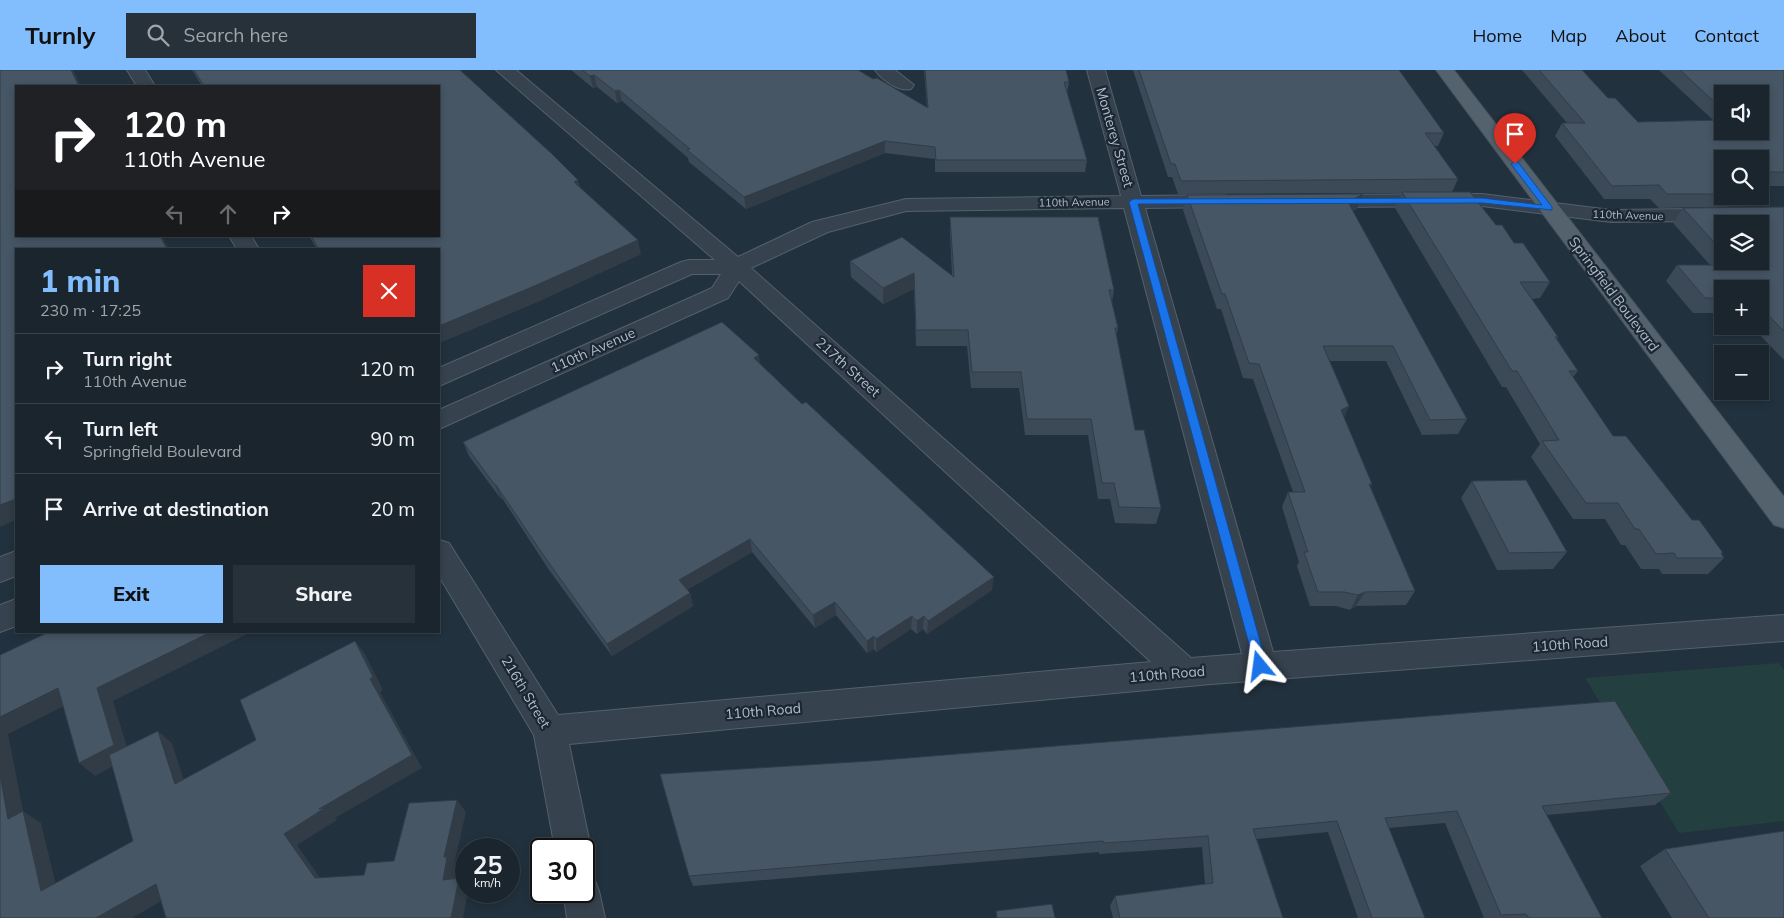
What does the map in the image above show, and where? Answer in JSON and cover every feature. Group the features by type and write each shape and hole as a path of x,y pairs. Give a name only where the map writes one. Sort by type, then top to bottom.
{"main road":[{"name":"Springfield Boulevard","path":"1445,70 1784,517"}],"street":[{"path":"136,70 145,85"},
{"name":"217th Street","path":"505,70 736,267 1184,672"},
{"path":"884,70 905,85"},
{"name":"Monterey Street","path":"1096,70 1260,666"},
{"name":"110th Avenue","path":"1303,201 1482,200 1612,216 1784,214"},
{"name":"110th Avenue","path":"440,378 690,267 736,267 820,227 906,205 1243,201"},
{"path":"241,237 247,248"},
{"name":"110th Avenue","path":"440,420 720,293 736,267"},
{"name":"216th Street","path":"440,553 550,731 571,838"},
{"path":"0,570 15,563"},
{"path":"0,619 15,612"},
{"name":"110th Road","path":"550,731 1184,672 1784,628"},
{"path":"583,903 586,918"}],"green space":[{"path":"1779,663 1784,670 1784,821 1679,833 1585,678"}],"building":[{"path":"0,70 71,70 78,85 15,85 15,237 161,237 166,248 15,248 15,499 0,505"},
{"path":"194,70 460,70 552,154 578,180 574,182 638,240 440,326 440,248 318,248 312,237 440,237 440,85 203,85"},
{"path":"582,70 858,70 873,79 877,78 928,108 925,70 1066,70 1069,82 1064,82 1087,160 936,160 935,147 885,141 744,197 619,90 615,91 594,75 590,76"},
{"path":"1139,70 1399,70 1444,133 1425,133 1458,179 1181,181 1175,164 1171,164"},
{"path":"1539,70 1582,70 1608,98 1615,98 1638,122 1714,120 1714,140 1769,140 1769,85 1714,85 1714,102 1680,70 1784,70 1784,172 1769,172 1769,150 1714,150 1714,194 1667,194 1659,185 1612,186 1562,123 1585,123"},
{"path":"1402,192 1470,192 1496,225 1502,225 1514,243 1523,243 1550,282 1520,282 1558,337 1555,337 1578,371 1569,371 1613,436 1626,436 1692,520 1699,520 1723,553 1721,553 1724,558 1677,558 1674,553 1656,554 1639,529 1635,529 1618,503 1586,503 1542,441 1559,440 1517,371 1512,371"},
{"path":"1363,194 1348,202 1467,419 1430,420 1393,346 1323,346 1349,406 1341,410 1372,484 1369,484 1415,591 1365,592 1358,595 1344,592 1318,592 1304,552 1308,552 1288,492 1305,492 1259,364 1249,363 1187,195"},
{"path":"1784,207 1784,331 1769,316 1769,280 1714,280 1714,298 1705,298 1677,265 1714,265 1714,270 1769,270 1769,215 1714,215 1714,242 1683,208"},
{"path":"950,217 1098,217 1114,290 1109,290 1118,328 1115,328 1135,430 1144,430 1161,508 1119,507 1114,483 1102,483 1091,419 1027,419 1021,372 972,372 968,330 916,330 914,273 883,288 850,261 902,237 954,277"},
{"path":"722,322 759,355 754,358 802,404 806,402 994,577 928,621 924,616 917,621 912,616 876,639 874,636 867,641 835,602 813,615 750,539 679,580 690,593 607,644 496,485 463,442"},
{"path":"1526,480 1567,552 1509,553 1472,481"},
{"path":"47,633 209,633 97,688 114,745 79,763 58,688 0,717 0,655"},
{"path":"355,641 373,677 370,679 412,755 319,809 325,808 284,834 315,878 364,875 367,863 394,861 409,803 457,800 444,857 447,857 443,880 455,878 455,898 451,918 166,918 156,884 96,918 0,918 0,775 8,819 23,811 41,891 133,841 109,755 158,731 175,784 256,740 240,700"},
{"path":"1615,701 1671,793 1542,806 1602,918 1529,918 1526,914 1501,915 1457,811 1385,818 1425,918 1372,918 1337,821 1253,829 1283,918 1120,918 1115,896 1213,883 1208,836 1104,843 1103,841 689,876 660,774 870,761"},
{"path":"1784,831 1784,918 1709,918 1665,849"},
{"path":"1052,904 1055,918 997,918 996,911"}],"route":[{"path":"1260,666 1133,202 1482,200 1549,209 1515,164"}]}
